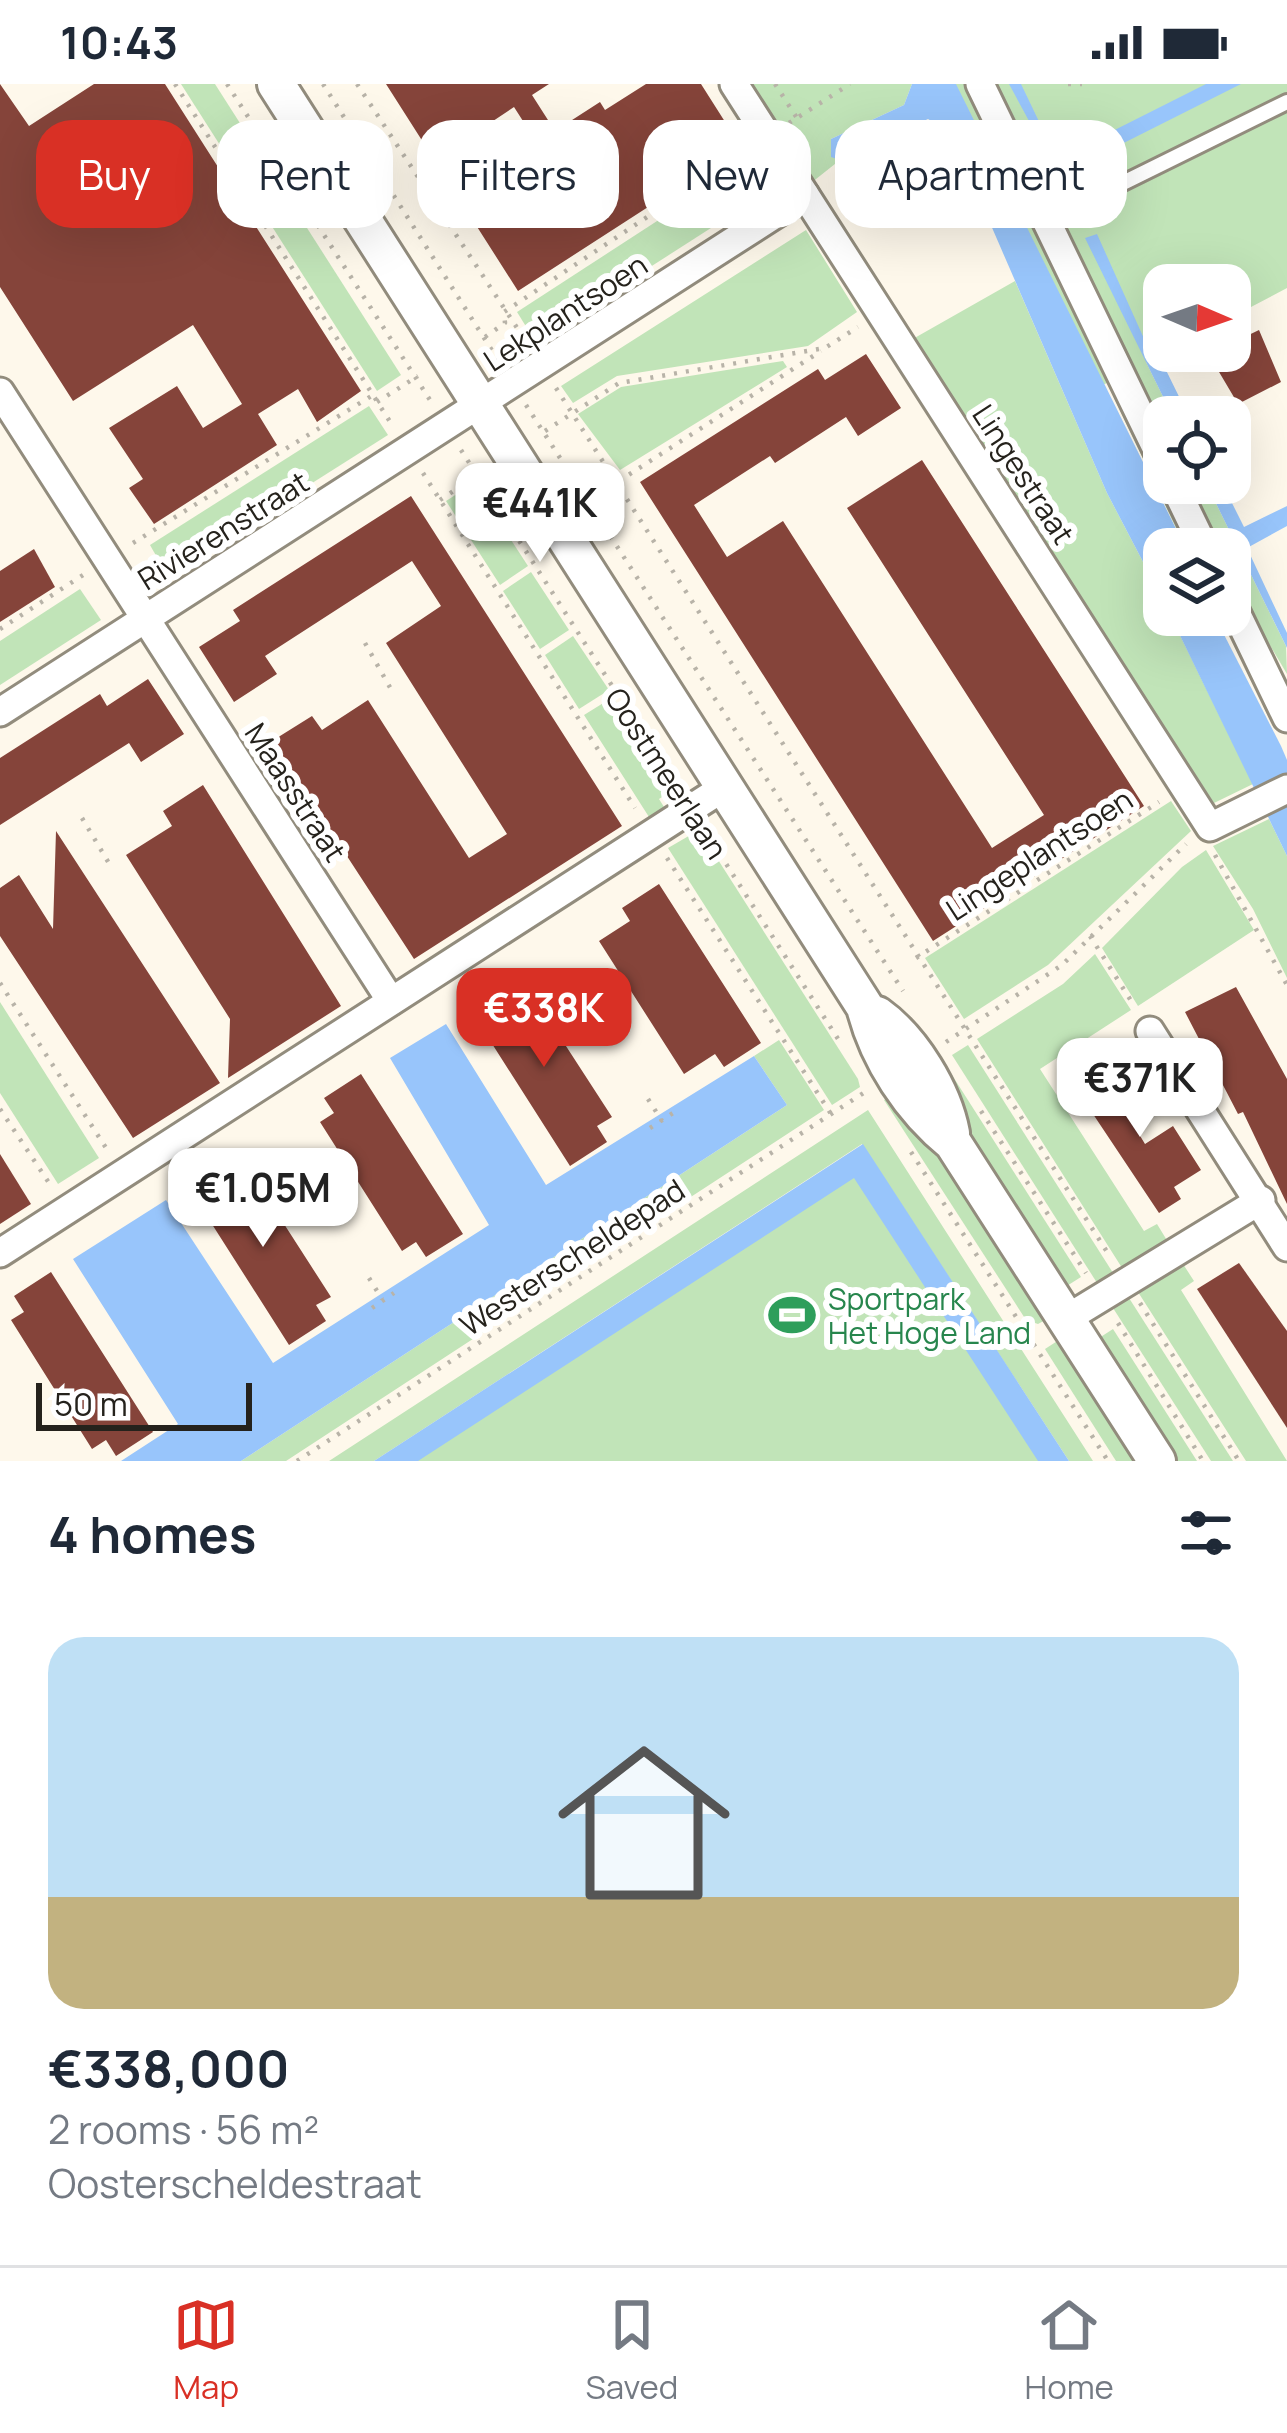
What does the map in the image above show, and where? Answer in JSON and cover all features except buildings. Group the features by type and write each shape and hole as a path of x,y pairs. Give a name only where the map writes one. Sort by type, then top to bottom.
{"street":[{"name":"Oostmeerlaan","path":"276,84 865,1007 879,1049 918,1110 953,1143 1157,1461"},
{"name":"Lingestraat","path":"734,84 757,120"},
{"path":"980,84 997,120"},
{"name":"Lingestraat","path":"811,204 1210,827"},
{"name":"Lekplantsoen","path":"482,406 754,228"},
{"path":"1049,228 1143,421"},
{"name":"Maasstraat","path":"0,392 391,1001"},
{"name":"Rivierenstraat","path":"0,712 482,406"},
{"path":"1247,636 1287,718"},
{"path":"0,1253 723,788"},
{"path":"1210,827 1287,789"},
{"name":"Oostmeerlaan","path":"865,1007 890,1024 916,1060 947,1112 953,1143"},
{"path":"1150,1031 1287,1247"},
{"path":"1066,1319 1261,1200"}],"lane":[{"path":"1127,181 1287,102"}],"path":[{"name":"Oostmeerlaan","path":"175,84 831,1114"},
{"name":"Oostmeerlaan","path":"227,84 845,1049"},
{"path":"323,84 913,1006"},
{"path":"358,84 1239,1461"},
{"path":"775,84 797,118"},
{"path":"794,120 850,84"},
{"path":"1068,84 1082,84"},
{"path":"504,311 643,219"},
{"path":"0,629 375,398 452,358 505,323 504,311"},
{"path":"617,483 881,314"},
{"path":"440,500 619,383 825,348"},
{"path":"365,643 392,691"},
{"name":"Lingeplantsoen","path":"916,958 1184,786"},
{"path":"82,818 110,865"},
{"path":"916,1060 1061,965 1148,877 1210,827"},
{"path":"1210,827 1211,848 1287,985"},
{"path":"1090,936 1150,1031"},
{"path":"0,983 124,1176"},
{"name":"Westerscheldepad","path":"297,1461 870,1089 878,1101"},
{"path":"648,1099 660,1118"},
{"path":"972,1099 1203,1461"},
{"path":"0,1109 68,1212"},
{"path":"650,1128 673,1113"},
{"path":"904,1141 1108,1461"},
{"path":"369,1278 381,1298"},
{"path":"372,1308 394,1293"}],"green space":[{"path":"181,84 215,84 238,120 217,120 217,140"},
{"path":"747,84 912,84 904,105 872,120 835,120 831,139 835,164 811,183 811,120 770,120"},
{"path":"951,84 1287,84 1287,288 1251,307 1251,264 1143,264 1143,372 1151,372 1163,396 1143,396 1143,416 1113,379 1143,441 1143,459 1107,383 1093,389 1018,228 1127,228 1127,120 968,120"},
{"path":"273,228 307,228 401,375 377,391"},
{"path":"646,228 711,228 535,341 517,312"},
{"path":"806,230 857,312 808,346 617,376 573,403 561,386"},
{"path":"1015,281 1107,493 1143,562 1143,636 1180,636 1253,784 1214,803 911,340"},
{"path":"783,361 787,367 620,470 578,414 621,387"},
{"path":"369,406 388,435 167,575 150,545"},
{"path":"474,483 528,566 500,585 446,501"},
{"path":"1165,504 1173,504 1185,528 1176,528"},
{"path":"1194,504 1216,504 1228,528 1206,528"},
{"path":"531,572 569,630 540,649 503,591"},
{"path":"1251,575 1286,646 1287,674 1251,613"},
{"path":"80,589 101,620 0,685 0,641"},
{"path":"573,636 609,690 579,709 545,655"},
{"path":"613,697 671,791 659,799 664,807 649,817 584,715"},
{"path":"1171,801 1191,831 1048,965 964,1019 925,958"},
{"path":"1269,819 1287,856 1287,978 1253,909 1213,846"},
{"path":"699,830 858,1079 860,1087 832,1105 668,848"},
{"path":"1206,850 1254,930 1138,1006 1102,948 1182,867"},
{"path":"1095,954 1131,1010 1040,1069 1144,1231 1157,1224 1168,1242 1124,1271 977,1039 1063,984"},
{"path":"0,1002 99,1158 58,1184 0,1093"},
{"path":"779,1040 824,1110 286,1461 241,1461 787,1105 754,1056"},
{"path":"968,1045 1115,1276 1099,1286 952,1055"},
{"path":"943,1061 1081,1277 1062,1289 971,1146 930,1069"},
{"path":"896,1092 947,1157 1049,1318 1038,1324 1026,1320 884,1100"},
{"path":"868,1110 1093,1461 1069,1461 862,1144 374,1461 329,1461"},
{"name":"Sportpark Het Hoge Land","path":"857,1169 1046,1461 408,1461"},
{"path":"1183,1264 1194,1281 1181,1290 1287,1461 1246,1461 1138,1292"},
{"path":"1129,1298 1233,1461 1211,1461 1113,1308"},
{"path":"1113,1329 1197,1461 1172,1461 1096,1340"},
{"path":"1062,1338 1141,1461 1116,1461 1045,1349"}],"water":[{"path":"912,84 956,84 974,120 872,120 904,105"},
{"path":"1009,84 1021,84 1038,120 1028,120"},
{"path":"1206,84 1241,84 1127,141 1127,124"},
{"path":"992,228 1027,228 1143,462 1143,504 1164,504 1176,528 1143,528 1143,562 1107,493"},
{"path":"1097,234 1143,336 1143,356 1085,238"},
{"path":"1151,372 1167,372 1179,396 1163,396"},
{"path":"1216,504 1232,504 1244,527 1287,506 1287,526 1251,546 1251,528 1228,528"},
{"path":"1251,556 1287,633 1287,648 1251,575"},
{"path":"1180,636 1225,636 1281,746 1287,760 1287,856"},
{"path":"446,1024 546,1185 754,1056 787,1105 241,1461 121,1461 178,1424 73,1259 166,1200 273,1363 489,1225 390,1058"},
{"path":"863,1144 1069,1461 1038,1461 854,1178 418,1461 374,1461"}],"place":[{"name":"Sportpark Het Hoge Land","path":"792,1315"}]}
